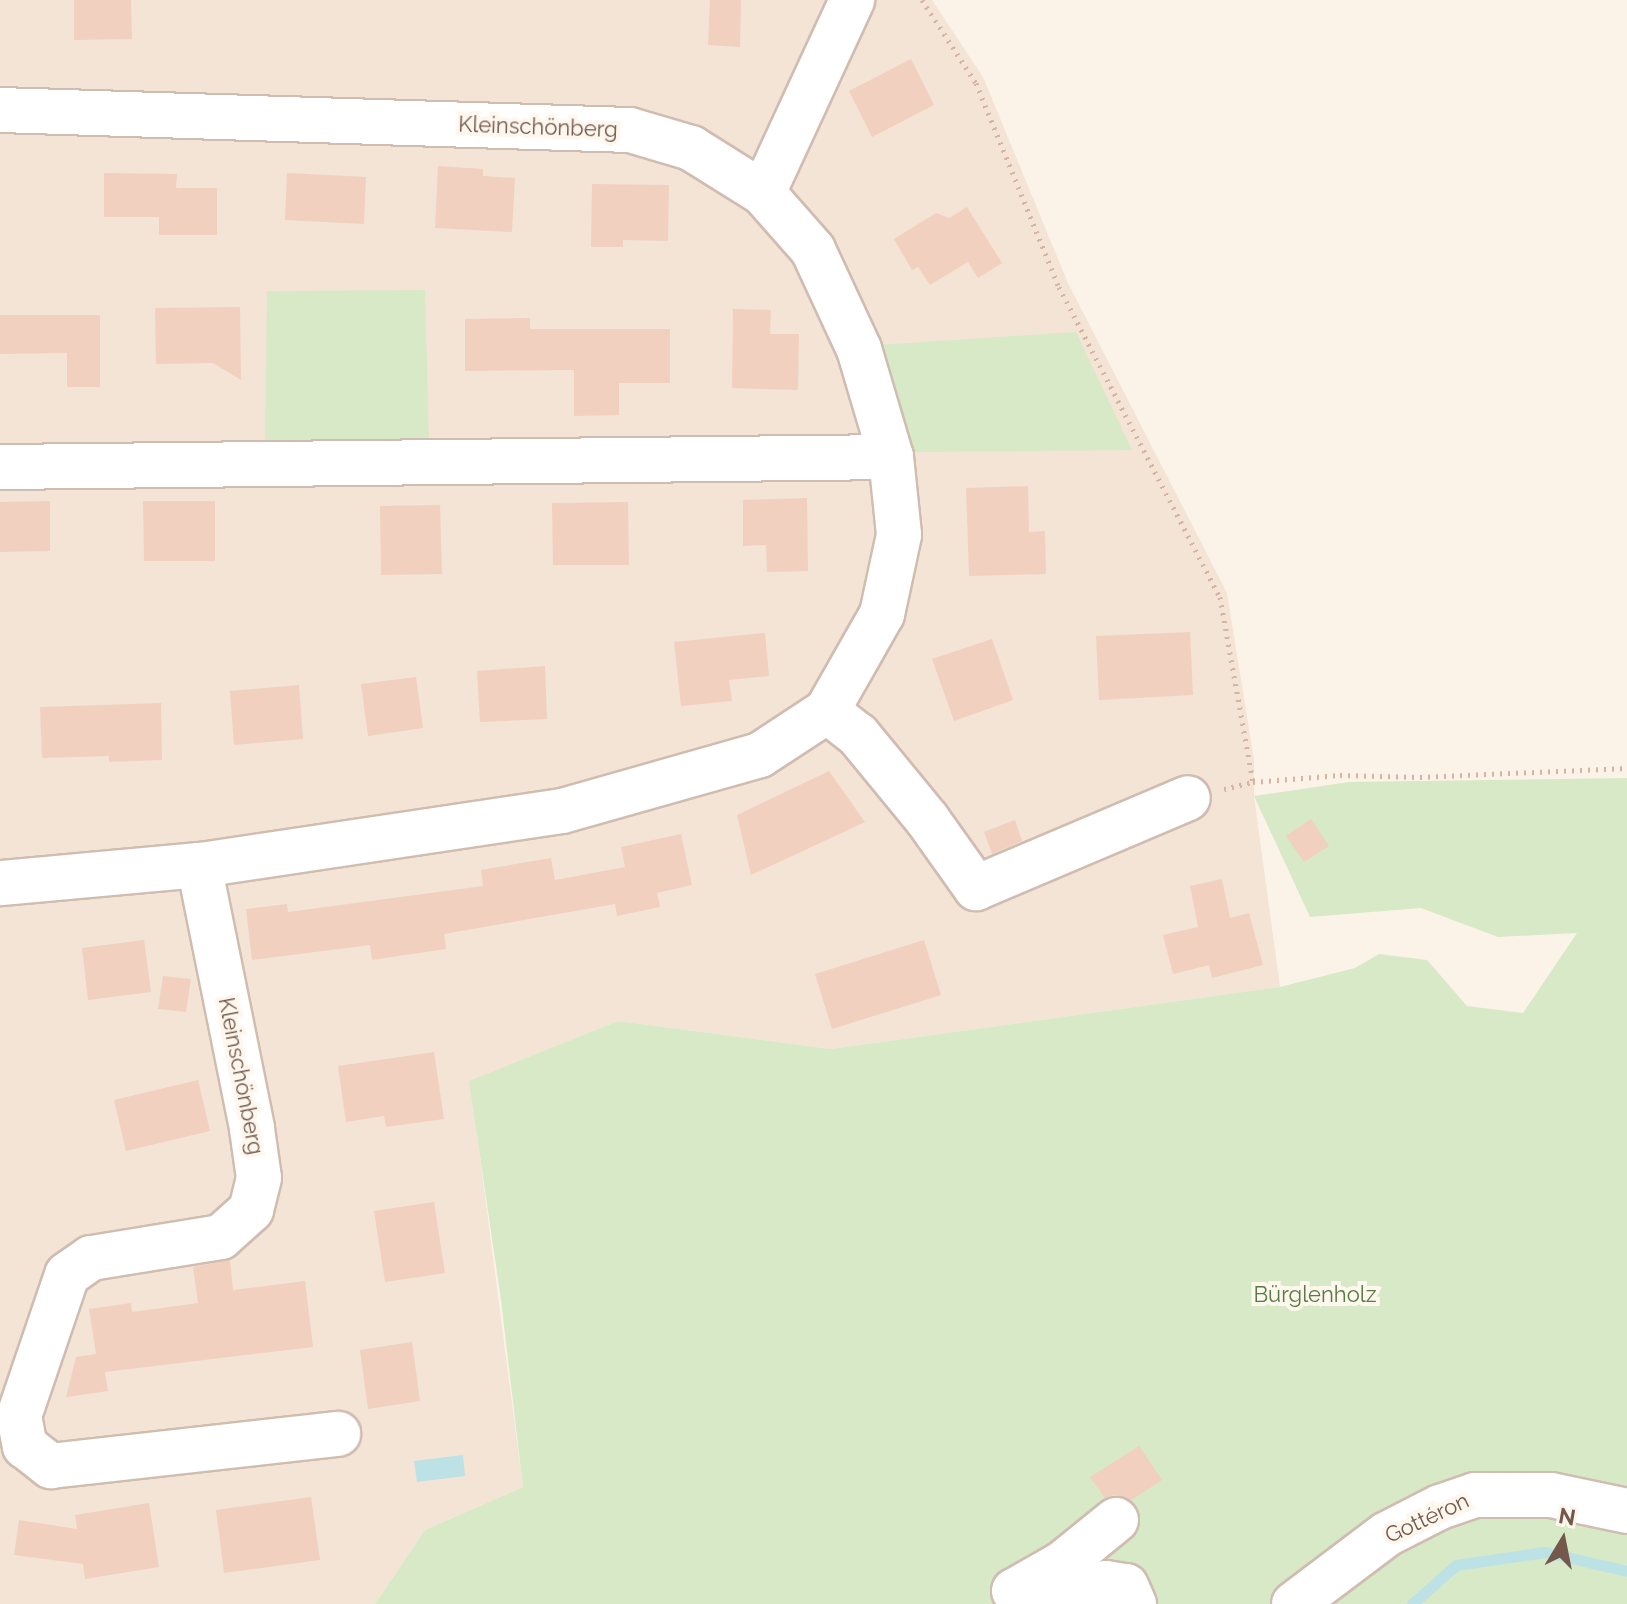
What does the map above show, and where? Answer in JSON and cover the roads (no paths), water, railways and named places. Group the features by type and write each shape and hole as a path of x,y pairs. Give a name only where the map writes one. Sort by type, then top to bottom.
{"street":[{"path":"763,193 852,0"},
{"name":"Kleinschönberg","path":"0,110 630,130 691,148 763,193 813,250 859,349 891,457 899,535 882,614 827,711 760,755 562,811 199,865 0,883"},
{"path":"0,467 891,457"},
{"path":"827,711 858,735 927,819 976,888 1188,798"},
{"name":"Kleinschönberg","path":"199,865 252,1129 259,1178 251,1210 221,1237 91,1258 67,1275 19,1416 25,1446 51,1466 338,1434"},
{"name":"Gottéron","path":"1294,1604 1387,1534 1440,1507 1475,1495 1508,1492 1551,1495 1627,1511"},
{"path":"1116,1520 1063,1563 1014,1591 1022,1598 1106,1583 1126,1586 1134,1604"}],"water":[{"path":"463,1455 465,1476 417,1482 414,1461"}],"waterway":[{"path":"1412,1604 1456,1565 1545,1552 1627,1571"}],"park label":[{"name":"Bürglenholz","path":"1315,1295"}]}
